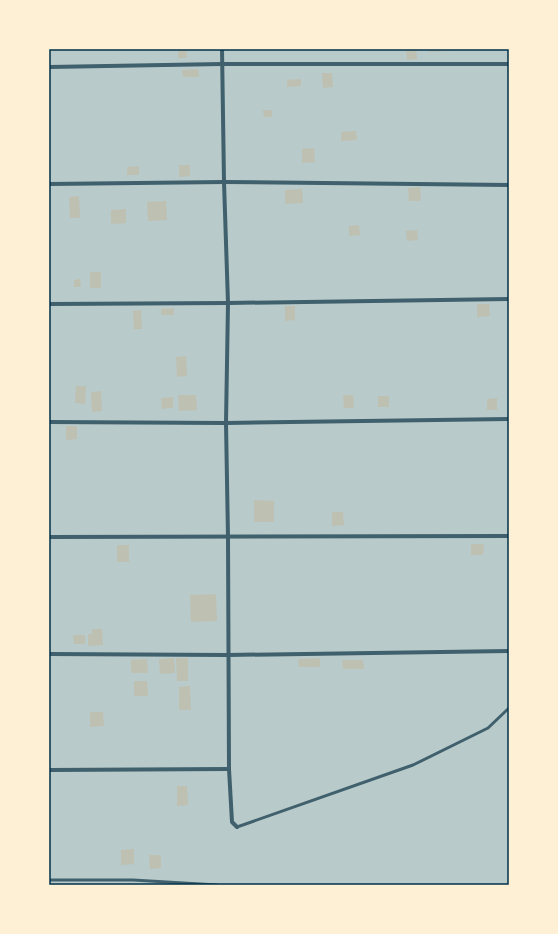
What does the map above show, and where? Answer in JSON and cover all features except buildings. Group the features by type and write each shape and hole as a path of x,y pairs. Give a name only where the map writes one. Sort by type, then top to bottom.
{"street":[{"path":"222,49 228,303 226,423 229,769 232,822 236,827"},
{"path":"49,67 222,64 509,64"},
{"path":"49,184 224,182 509,185"},
{"path":"49,304 509,299"},
{"path":"49,422 226,423 509,419"},
{"path":"49,537 509,536"},
{"path":"49,654 228,655 509,651"},
{"path":"49,770 229,769"}],"lane":[{"path":"236,827 413,764 488,728 509,708"},
{"path":"49,880 133,880 217,885"}],"shaded area":[{"path":"49,49 509,49 509,885 49,885"}]}
